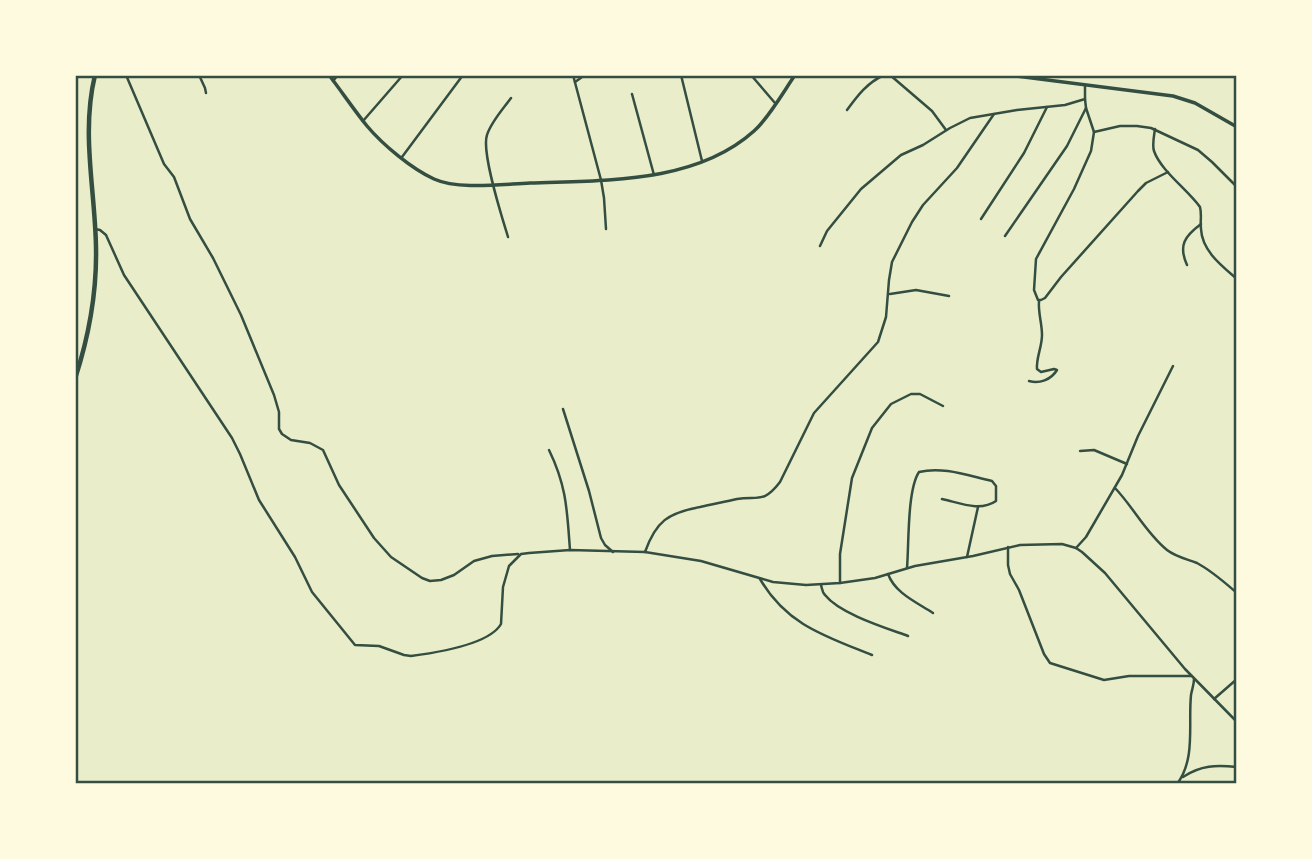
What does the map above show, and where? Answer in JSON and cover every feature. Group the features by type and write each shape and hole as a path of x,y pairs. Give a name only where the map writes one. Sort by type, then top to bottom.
{"main road":[{"path":"75,379 88,332 96,280 88,133 94,75"}],"street":[{"path":"126,75 164,164 174,177 190,219 242,315 274,395 279,412 279,429 291,440 310,443 323,450 338,485 374,538 391,557 422,578 441,580 454,575 474,561 492,556 570,550 645,552 701,561 782,583 840,583 875,578 907,568 1008,547 1062,544 1085,554 1105,573 1193,677 1237,722"},
{"path":"199,75 206,93"},
{"path":"329,75 363,121 401,157 438,181 464,186 601,180 654,175 683,168 725,151 756,130 796,75"},
{"path":"333,81 338,75"},
{"path":"363,121 403,75"},
{"path":"401,157 463,75"},
{"path":"573,75 601,180 606,229"},
{"path":"575,82 585,75"},
{"path":"681,75 702,161"},
{"path":"751,75 775,103"},
{"path":"847,110 869,83 884,75"},
{"path":"890,75 932,111 946,130"},
{"path":"1009,75 1183,99 1208,109 1237,127"},
{"path":"1040,300 1036,298 1034,290 1036,259 1091,151 1094,132 1086,108 1085,85"},
{"path":"632,94 654,175"},
{"path":"508,237 493,184 486,139 511,98"},
{"path":"820,246 827,231 861,188 896,158 946,130 963,121 994,114 1065,105 1086,99"},
{"path":"981,219 1024,153 1047,107"},
{"path":"1005,236 1067,146 1086,108"},
{"path":"645,552 657,527 676,513 737,499 758,499 773,492 814,413 878,342 887,317 892,262 912,222 923,205 957,167 994,114"},
{"path":"1094,132 1121,126 1156,129 1198,150 1237,187"},
{"path":"1156,129 1154,152 1168,172 1199,204 1202,234 1207,249 1237,279"},
{"path":"1040,300 1045,298 1138,191 1146,183 1168,172"},
{"path":"1187,265 1182,255 1182,247 1190,233 1201,224"},
{"path":"95,229 106,235 124,275 232,438 259,499 299,564 312,592 355,645 379,646 411,656 455,648 492,633 501,624 502,594 507,571 512,561 521,554"},
{"path":"888,294 916,290 948,296"},
{"path":"1029,381 1040,383 1058,370 1041,372 1037,369 1042,335 1040,300"},
{"path":"1076,548 1086,537 1115,488 1173,366"},
{"path":"840,583 841,554 852,478 869,432 891,404 911,394 920,394 943,406"},
{"path":"563,409 601,538 613,552"},
{"path":"550,450 565,489 570,550"},
{"path":"1080,451 1094,450 1127,464"},
{"path":"907,568 912,497 919,472 951,472 994,482 997,496 996,501 978,507 942,499"},
{"path":"1115,488 1165,549 1214,573 1237,593"},
{"path":"967,557 978,507"},
{"path":"1008,547 1010,574 1050,663 1104,680 1129,676 1193,677"},
{"path":"888,574 894,586 933,613"},
{"path":"760,579 771,597 794,619 824,636 872,655"},
{"path":"821,584 825,595 842,608 908,636"},
{"path":"1181,779 1188,759 1193,677"},
{"path":"1214,699 1237,679"},
{"path":"1177,784 1196,769 1208,766 1237,767"}]}
